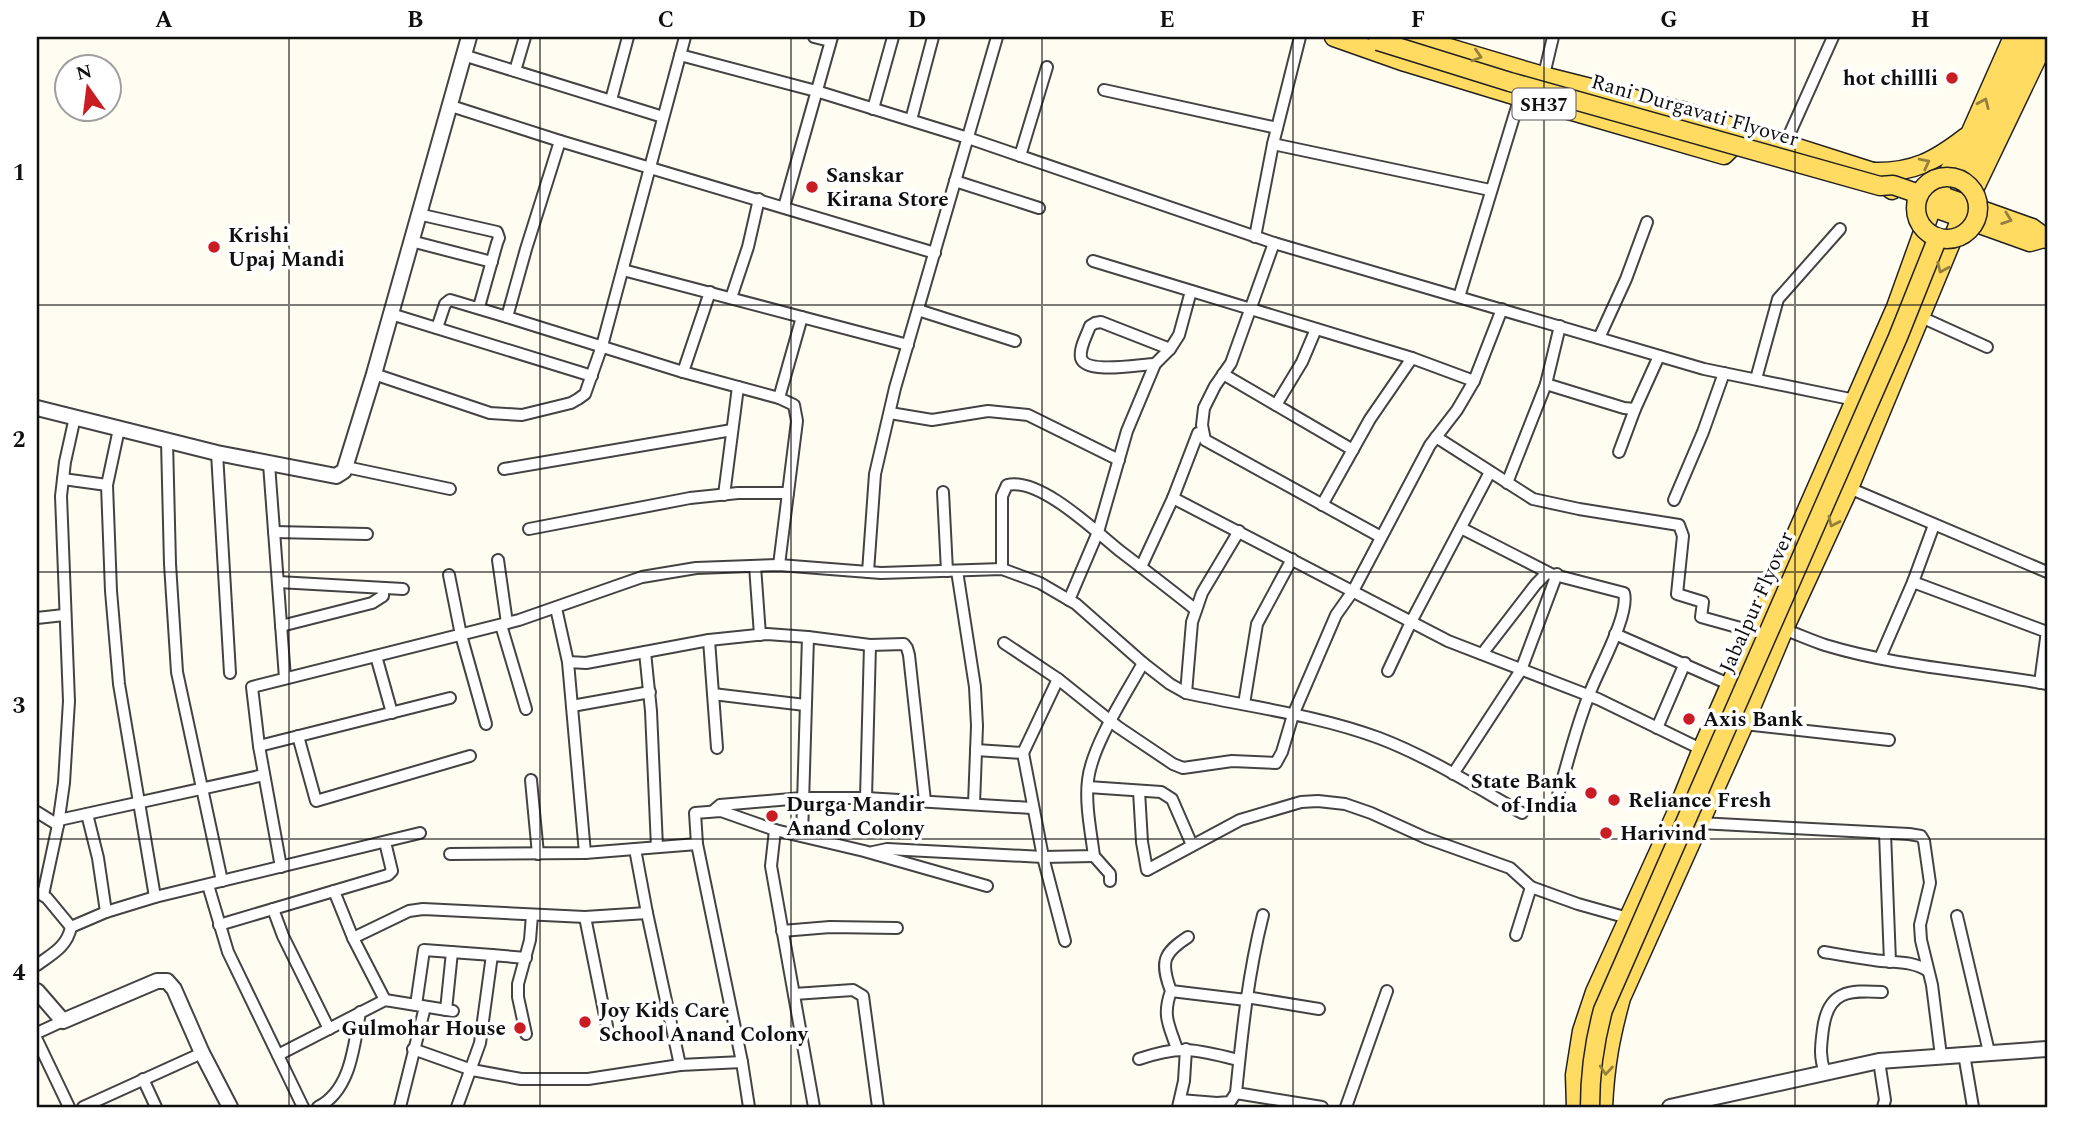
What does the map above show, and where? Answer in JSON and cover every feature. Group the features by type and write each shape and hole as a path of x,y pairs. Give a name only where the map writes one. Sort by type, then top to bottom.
{"main road":[{"path":"1412,37 1543,76 1682,111 1785,144 1877,179 1913,169 1951,149 1970,134"},
{"path":"1576,1107 1575,1075 1582,1031 1595,992 1675,817 1702,749 1896,307 1926,200 1927,184 1936,179 1945,177 1964,183 1976,198 1976,218 1964,234 1954,238 1938,237 1926,231 1920,223 1916,214 1926,200 1970,134 2013,37"},
{"path":"1964,183 2029,37"},
{"path":"1604,1107 1605,1065 1621,998 1849,488 1965,212 2047,37"},
{"name":"Rani Durgavati Flyover","path":"1340,39 1375,39 1510,82 1877,179 1926,200 2032,228 2046,238"},
{"name":"SH37","path":"1340,39 1538,103 1576,111 1724,155 1746,132"},
{"name":"Jabalpur Flyover","path":"1590,1107 1592,1057 1603,1010 1899,337 1938,237"}],"street":[{"path":"37,408 269,464 336,476 344,471 469,37"},
{"path":"515,71 525,37"},
{"path":"611,100 628,37"},
{"path":"374,374 489,414 522,415 571,403 585,394 602,346 685,37"},
{"path":"783,207 831,39 814,37"},
{"path":"873,108 893,37"},
{"path":"911,121 933,37"},
{"path":"1255,237 1273,144 1300,37"},
{"path":"1538,103 1553,37"},
{"path":"1785,144 1833,37"},
{"path":"868,572 876,474 890,413 994,38"},
{"path":"463,55 663,117"},
{"path":"680,55 816,91 968,138 1274,243 1659,356 1724,373 1855,400"},
{"path":"1020,156 1047,67"},
{"path":"1104,90 1277,128"},
{"path":"1459,297 1520,97"},
{"path":"448,105 934,253"},
{"path":"507,317 560,141"},
{"path":"1273,144 1490,190"},
{"path":"956,181 1040,208"},
{"path":"731,298 748,247 759,200"},
{"path":"418,214 497,232 499,238 480,307"},
{"path":"1600,338 1647,222"},
{"path":"1756,379 1778,299 1840,229"},
{"path":"411,241 492,262"},
{"path":"1274,243 1231,363 1204,408 1202,425 1205,440 1381,537"},
{"path":"1093,261 1412,358 1474,381"},
{"path":"622,270 908,345"},
{"path":"1069,600 1098,531 1127,431 1155,363 1170,349 1179,335 1191,291"},
{"path":"683,372 710,292"},
{"path":"437,328 445,304 450,300 480,307 683,372 779,398 794,405 797,421 779,565"},
{"path":"1004,643 1058,679 1111,721 1182,768 1232,761 1276,763 1293,715 1336,615 1353,591 1430,445 1457,410 1474,381 1502,309"},
{"path":"918,310 1015,341"},
{"path":"391,313 592,376"},
{"path":"779,398 802,317"},
{"path":"1921,317 1987,347"},
{"path":"1155,363 1110,367 1086,364 1081,358 1090,326 1101,322 1170,349"},
{"path":"1507,483 1546,384 1560,326"},
{"path":"1276,405 1302,362 1316,329"},
{"path":"1619,452 1659,356"},
{"path":"1322,505 1370,419 1412,358"},
{"path":"1674,500 1724,373"},
{"path":"1223,374 1353,450"},
{"path":"1546,384 1635,410"},
{"path":"724,495 738,387"},
{"path":"890,413 932,420 988,411 1028,415 1119,460"},
{"path":"37,965 65,944 71,927 40,893 58,822 64,783 69,701 61,496 75,417"},
{"path":"119,429 107,485 119,684 155,897"},
{"path":"503,469 732,430"},
{"path":"1141,567 1173,498 1198,433"},
{"path":"1436,437 1532,499 1679,525 1683,536 1677,594 1703,602 1701,617 1784,629 1826,645 1941,669 2044,683 2047,631 1913,582"},
{"path":"167,441 170,564 177,672 222,881"},
{"path":"217,453 230,673"},
{"path":"269,464 285,678"},
{"path":"346,467 450,489"},
{"path":"1388,671 1490,472"},
{"path":"63,480 107,485"},
{"path":"1002,569 1002,496 1007,485 1017,485 1044,494 1080,516 1196,610"},
{"path":"1849,488 2047,572"},
{"path":"943,492 952,571 975,687 974,804"},
{"path":"529,529 690,498 788,493"},
{"path":"1173,498 1448,641 1588,696 1727,762"},
{"path":"1880,657 1913,582 1934,525"},
{"path":"1461,528 1553,574 1624,593 1625,599 1615,634 1588,696 1558,795"},
{"path":"1186,692 1192,622 1202,593 1239,531"},
{"path":"274,532 367,534"},
{"path":"1244,704 1257,624 1292,559"},
{"path":"498,560 504,624 526,709"},
{"path":"281,867 259,746 252,687 504,624 642,577 696,568 779,565 868,572 1002,569 1040,583 1076,604 1143,663 1170,684 1186,692 1339,725 1381,739 1453,774 1522,813"},
{"path":"755,566 760,635"},
{"path":"1482,654 1536,584 1544,575 1553,574"},
{"path":"1453,774 1521,670 1553,574"},
{"path":"449,575 461,635 486,724"},
{"path":"278,582 403,589"},
{"path":"281,626 372,603 383,596 383,588"},
{"path":"556,608 568,662 585,853"},
{"path":"37,618 64,615"},
{"path":"1615,634 1731,684"},
{"path":"568,662 586,663 709,640 760,635 808,637 870,645 904,644 907,648 925,802"},
{"path":"802,836 808,637"},
{"path":"709,640 717,748"},
{"path":"866,798 870,645"},
{"path":"645,652 650,692 657,847"},
{"path":"376,656 392,713"},
{"path":"1110,881 1110,874 1094,856 1088,787 1092,763 1111,721 1143,663"},
{"path":"1657,728 1685,663"},
{"path":"1058,679 1023,753 1032,808 1065,941"},
{"path":"572,706 650,692"},
{"path":"713,694 805,705"},
{"path":"259,746 450,698"},
{"path":"1744,724 1889,740"},
{"path":"298,736 316,801 470,756"},
{"path":"976,750 1023,753"},
{"path":"37,812 58,822 264,775"},
{"path":"531,780 538,854"},
{"path":"1088,787 1161,792 1172,799 1192,845"},
{"path":"1139,791 1142,842 1147,870 1240,820 1301,802 1318,800 1345,804 1371,813 1426,838 1510,868 1531,887 1628,918"},
{"path":"713,811 720,805 802,798 866,798 1032,808"},
{"path":"749,1107 697,844 695,813 721,811 775,830 987,886"},
{"path":"87,814 98,858 106,912"},
{"path":"1699,823 1921,836 1930,883 1920,925 1921,940 1936,1010 1941,1056"},
{"path":"775,830 772,866 814,1107"},
{"path":"71,927 106,912 155,897 420,833"},
{"path":"1885,833 1890,962"},
{"path":"219,925 388,875 392,871 385,842"},
{"path":"450,854 585,853 697,844"},
{"path":"635,849 680,1065"},
{"path":"869,853 887,849 1043,857 1094,856"},
{"path":"208,885 228,952 303,1107"},
{"path":"1516,935 1531,887"},
{"path":"334,891 353,938 385,1000"},
{"path":"273,909 283,936 329,1029"},
{"path":"353,938 409,911 424,909 585,917 647,913"},
{"path":"526,1034 518,985 530,940 532,915"},
{"path":"1188,936 1171,947 1165,958 1166,978 1171,991 1166,1007 1167,1018 1182,1049 1184,1081 1179,1103 1230,1102 1236,1093 1246,998 1263,915"},
{"path":"1957,916 1989,1052"},
{"path":"585,917 607,1026"},
{"path":"782,931 830,927 897,928"},
{"path":"400,1107 421,1006 424,950 526,958"},
{"path":"278,1055 385,1000 450,1011 453,952"},
{"path":"1824,952 1915,964 1928,971"},
{"path":"457,1107 472,1070 484,1027 492,955"},
{"path":"37,1033 157,981 167,981 174,989 230,1107"},
{"path":"37,990 63,1021"},
{"path":"794,994 853,990 863,996 878,1107"},
{"path":"1346,1107 1387,990"},
{"path":"1825,1072 1821,1061 1821,1044 1826,1010 1833,1000 1863,990 1882,992"},
{"path":"1171,991 1246,998 1319,1009"},
{"path":"318,1107 330,1100 344,1080 360,1013"},
{"path":"37,1040 69,1107"},
{"path":"413,1049 472,1070 521,1079 589,1079 680,1065 742,1062"},
{"path":"1139,1059 1162,1051 1182,1049 1239,1060"},
{"path":"1670,1107 1730,1096 1879,1061 2047,1049"},
{"path":"83,1107 202,1052"},
{"path":"1964,1054 1973,1107"},
{"path":"1879,1061 1885,1100 1883,1107"},
{"path":"143,1079 156,1107"},
{"path":"1236,1093 1322,1107"}],"place":[{"name":"hot chillli","path":"1952,78"},
{"name":"Sanskar Kirana Store","path":"812,187"},
{"name":"Krishi Upaj Mandi","path":"214,247"},
{"name":"Axis Bank","path":"1689,719"},
{"name":"State Bank of India","path":"1591,793"},
{"name":"Reliance Fresh","path":"1614,800"},
{"name":"Durga Mandir Anand Colony","path":"772,816"},
{"name":"Harivind","path":"1606,833"},
{"name":"Joy Kids Care School Anand Colony","path":"585,1022"},
{"name":"Gulmohar House","path":"520,1028"}]}
